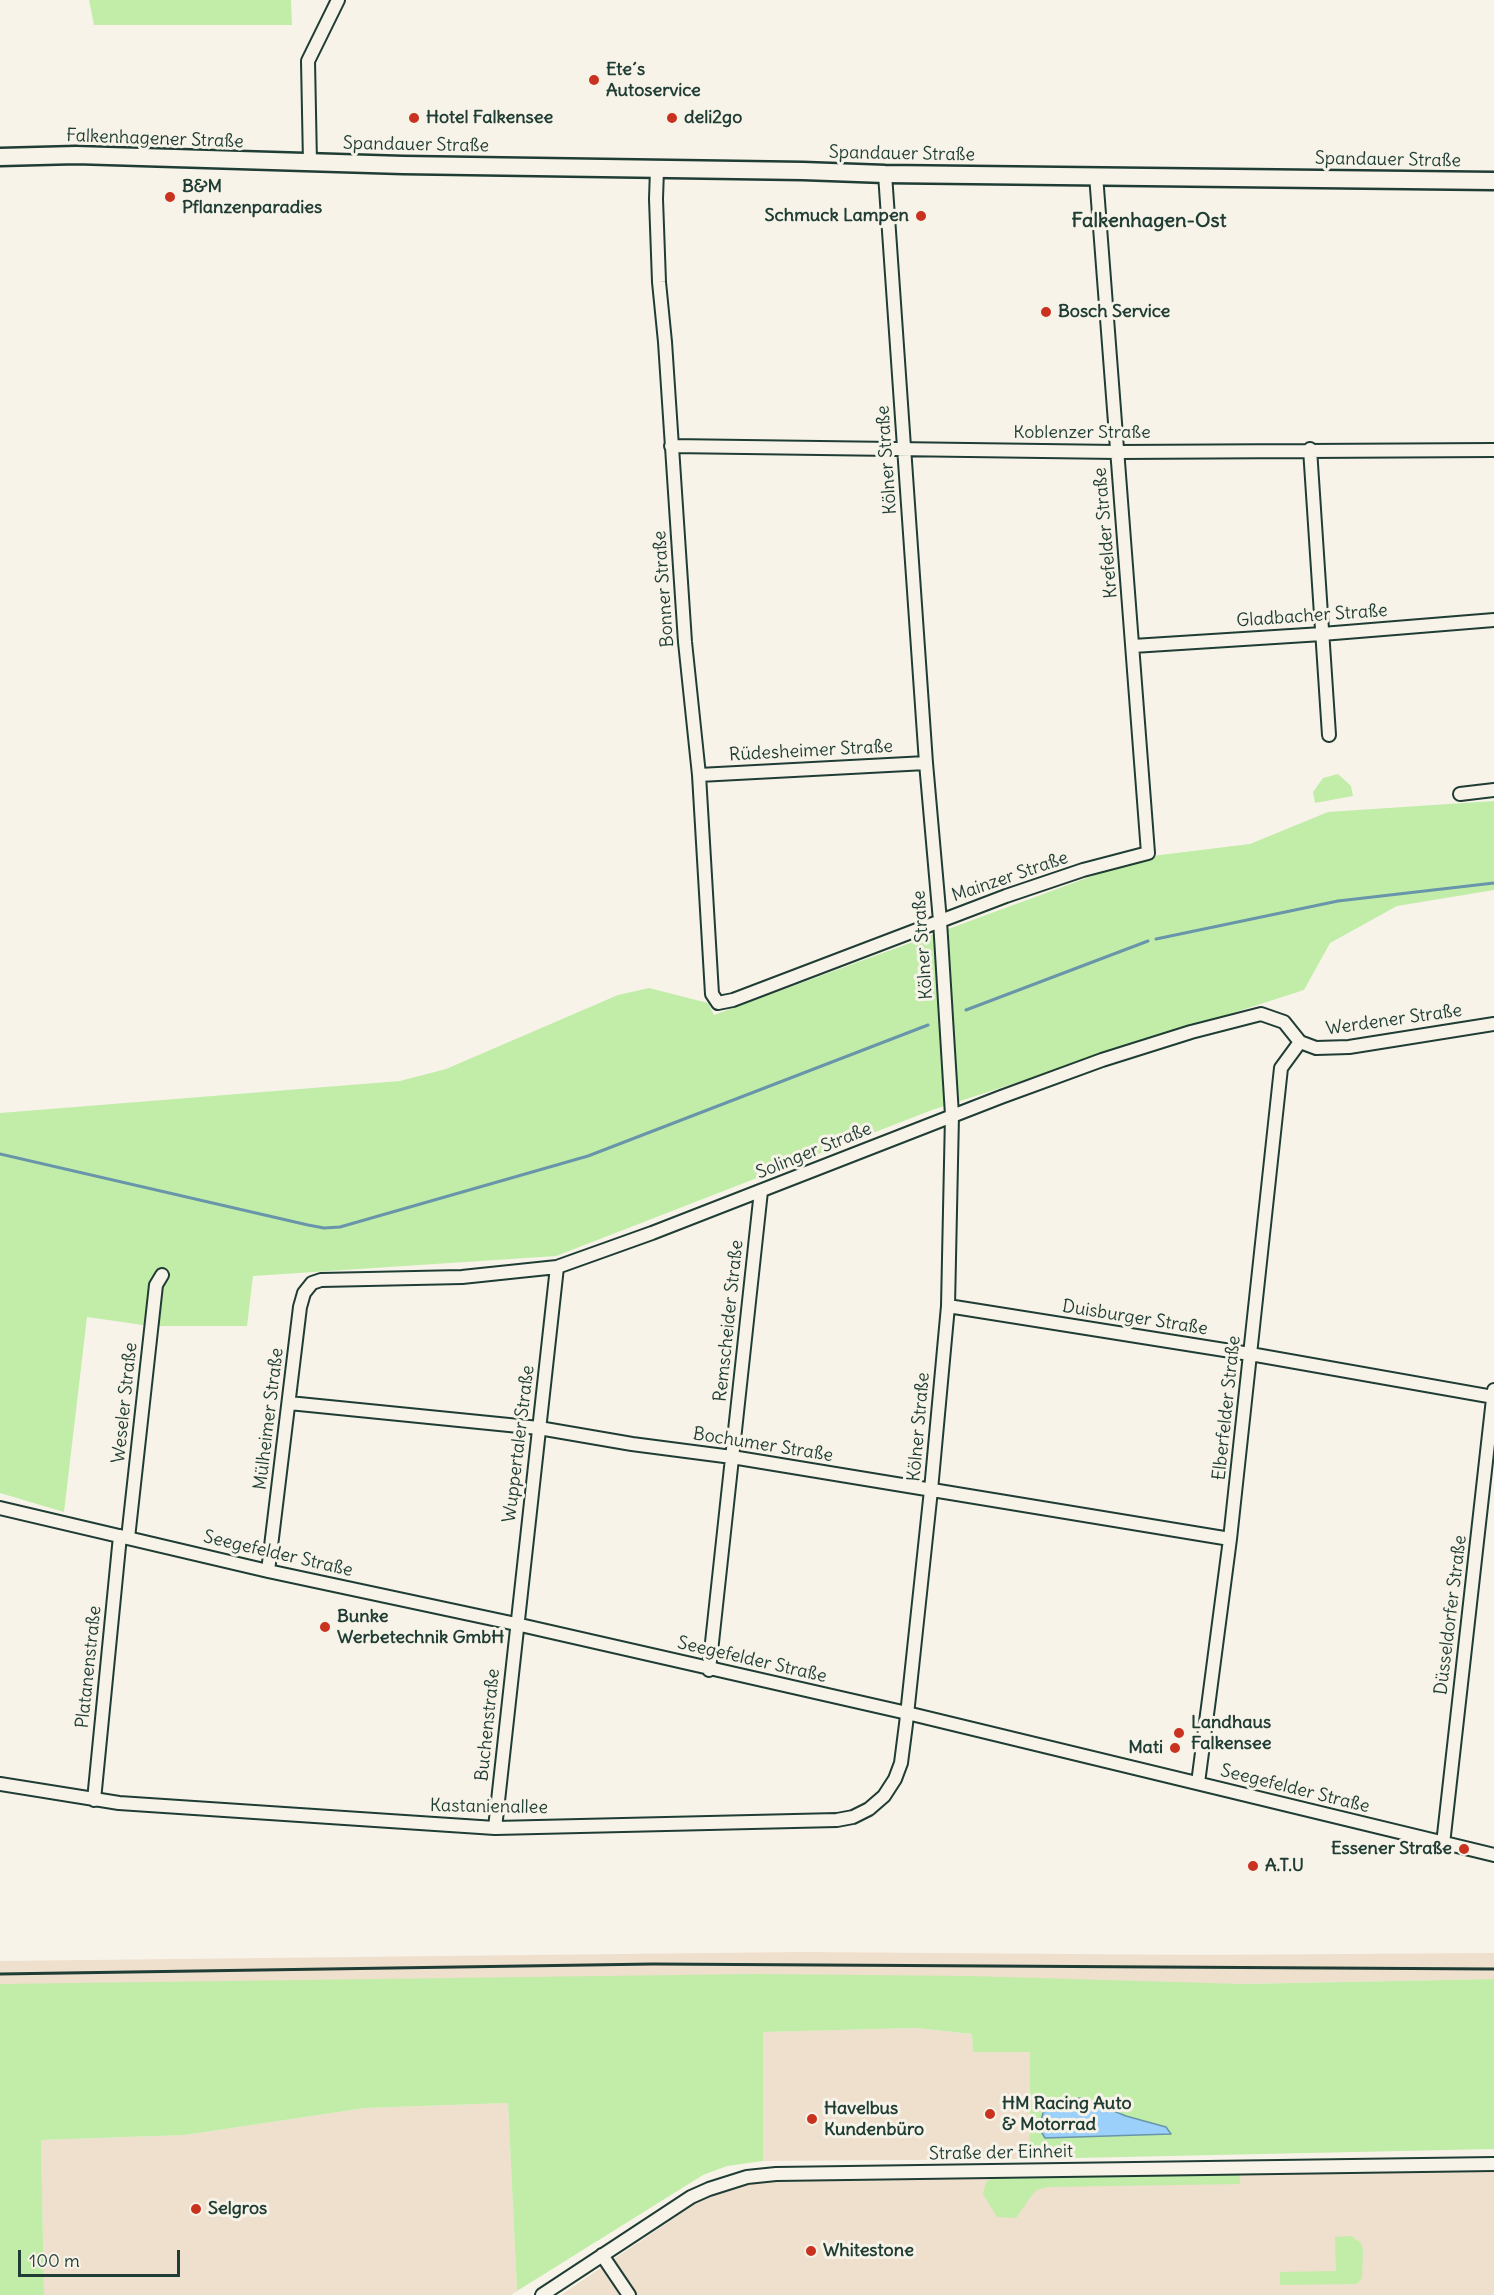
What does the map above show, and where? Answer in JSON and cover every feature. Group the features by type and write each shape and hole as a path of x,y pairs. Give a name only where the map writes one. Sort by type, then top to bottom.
{"main road":[{"name":"Falkenhagener Straße","path":"0,158 76,155 310,163"},
{"name":"Spandauer Straße","path":"310,163 885,174 1494,181"}],"street":[{"path":"310,163 308,61 338,0"},
{"name":"Bonner Straße","path":"657,170 659,282 686,642 699,775 712,994 718,1004"},
{"name":"Kölner Straße","path":"885,174 926,763 940,921 952,1115 948,1306 932,1490 906,1713"},
{"name":"Krefelder Straße","path":"1096,175 1148,853"},
{"name":"Koblenzer Straße","path":"671,446 1117,452 1310,449 1494,450"},
{"path":"1310,449 1329,735"},
{"name":"Gladbacher Straße","path":"1133,646 1494,620"},
{"name":"Rüdesheimer Straße","path":"699,775 926,763"},
{"path":"1460,794 1494,790"},
{"name":"Mainzer Straße","path":"718,1004 1083,870 1148,853"},
{"name":"Solinger Straße","path":"321,1280 462,1277 557,1267 652,1233 952,1115 1102,1060 1191,1032 1261,1014 1284,1022 1300,1042"},
{"name":"Werdener Straße","path":"1300,1042 1316,1048 1349,1047 1494,1024"},
{"name":"Elberfelder Straße","path":"1198,1783 1230,1539 1281,1068 1300,1042"},
{"name":"Remscheider Straße","path":"709,1670 761,1191"},
{"name":"Wuppertaler Straße","path":"516,1624 557,1267"},
{"name":"Weseler Straße","path":"124,1537 156,1285 162,1275"},
{"name":"Mülheimer Straße","path":"268,1572 300,1307 304,1293 312,1283 321,1280"},
{"name":"Duisburger Straße","path":"948,1306 1251,1354 1494,1396"},
{"name":"Düsseldorfer Straße","path":"1443,1844 1494,1390"},
{"name":"Bochumer Straße","path":"289,1403 539,1428 632,1444 732,1457 1230,1539"},
{"name":"Seegefelder Straße","path":"0,1508 268,1572 516,1624 709,1670 906,1713 1494,1855"},
{"name":"Platanenstraße","path":"94,1800 124,1537"},
{"name":"Buchenstraße","path":"495,1828 516,1624"},
{"name":"Kastanienallee","path":"0,1784 94,1800 495,1828 837,1820 853,1817 869,1809 884,1796 896,1779 901,1763 906,1713"},
{"name":"Straße der Einheit","path":"542,2295 692,2197 731,2181 761,2175 1494,2164"},
{"path":"602,2255 629,2295"}],"shaded area":[{"path":"802,1952 1202,1955 1494,1953 1494,1979 1242,1984 0,1984 0,1961"},
{"path":"916,2028 972,2034 973,2052 1030,2052 1029,2159 763,2161 762,2032"},
{"path":"508,2103 517,2291 511,2295 44,2295 41,2140 185,2135 365,2108"},
{"path":"1494,2170 1494,2295 561,2295 695,2204 733,2187 748,2183 776,2180"}],"green space":[{"path":"89,0 291,0 292,25 94,25"},
{"path":"1338,774 1351,786 1353,796 1315,803 1313,792 1323,778"},
{"path":"1494,801 1494,890 1397,906 1330,943 1304,990 932,1110 556,1256 253,1276 247,1326 150,1326 87,1317 64,1512 0,1493 0,1113 400,1081 446,1069 618,995 649,988 708,1003 714,1015 1144,857 1250,844 1328,812"},
{"path":"754,1974 970,1976 1242,1984 1494,1979 1494,2149 1029,2159 1030,2052 973,2052 972,2034 916,2028 763,2032 763,2161 727,2166 703,2175 517,2291 508,2103 365,2108 185,2135 41,2140 44,2295 0,2295 0,1984","holes":["1082,2098 1126,2116 1166,2127 1043,2113"]},
{"path":"1240,2174 1240,2184 1047,2187 1037,2190 1032,2195 1016,2218 997,2217 983,2194 986,2182 994,2177"},
{"path":"1351,2236 1361,2243 1363,2250 1362,2278 1357,2284 1280,2285 1280,2272 1336,2271 1335,2237"}],"water":[{"path":"1082,2098 1126,2116 1166,2127 1171,2134 1045,2138 1039,2128 1043,2113 1063,2099"}],"waterway":[{"path":"1156,939 1338,901 1494,883"},
{"path":"966,1010 1148,941"},
{"path":"0,1154 308,1225 324,1228 340,1227 588,1156 928,1025"}],"railway":[{"path":"0,1974 653,1964 1494,1969"}],"place":[{"name":"Ete´s Autoservice","path":"594,80"},
{"name":"Hotel Falkensee","path":"414,118"},
{"name":"deli2go","path":"672,118"},
{"name":"B&M Pflanzenparadies","path":"170,197"},
{"name":"Schmuck Lampen","path":"921,216"},
{"name":"Bosch Service","path":"1046,312"},
{"name":"Bunke Werbetechnik GmbH","path":"325,1627"},
{"name":"Landhaus Falkensee","path":"1179,1733"},
{"name":"Mati","path":"1175,1748"},
{"name":"Essener Straße","path":"1464,1849"},
{"name":"A.T.U","path":"1253,1866"},
{"name":"HM Racing Auto & Motorrad","path":"990,2114"},
{"name":"Havelbus Kundenbüro","path":"812,2119"},
{"name":"Selgros","path":"196,2209"},
{"name":"Whitestone","path":"811,2251"}],"district":[{"name":"Falkenhagen-Ost","path":"1149,221"}]}
